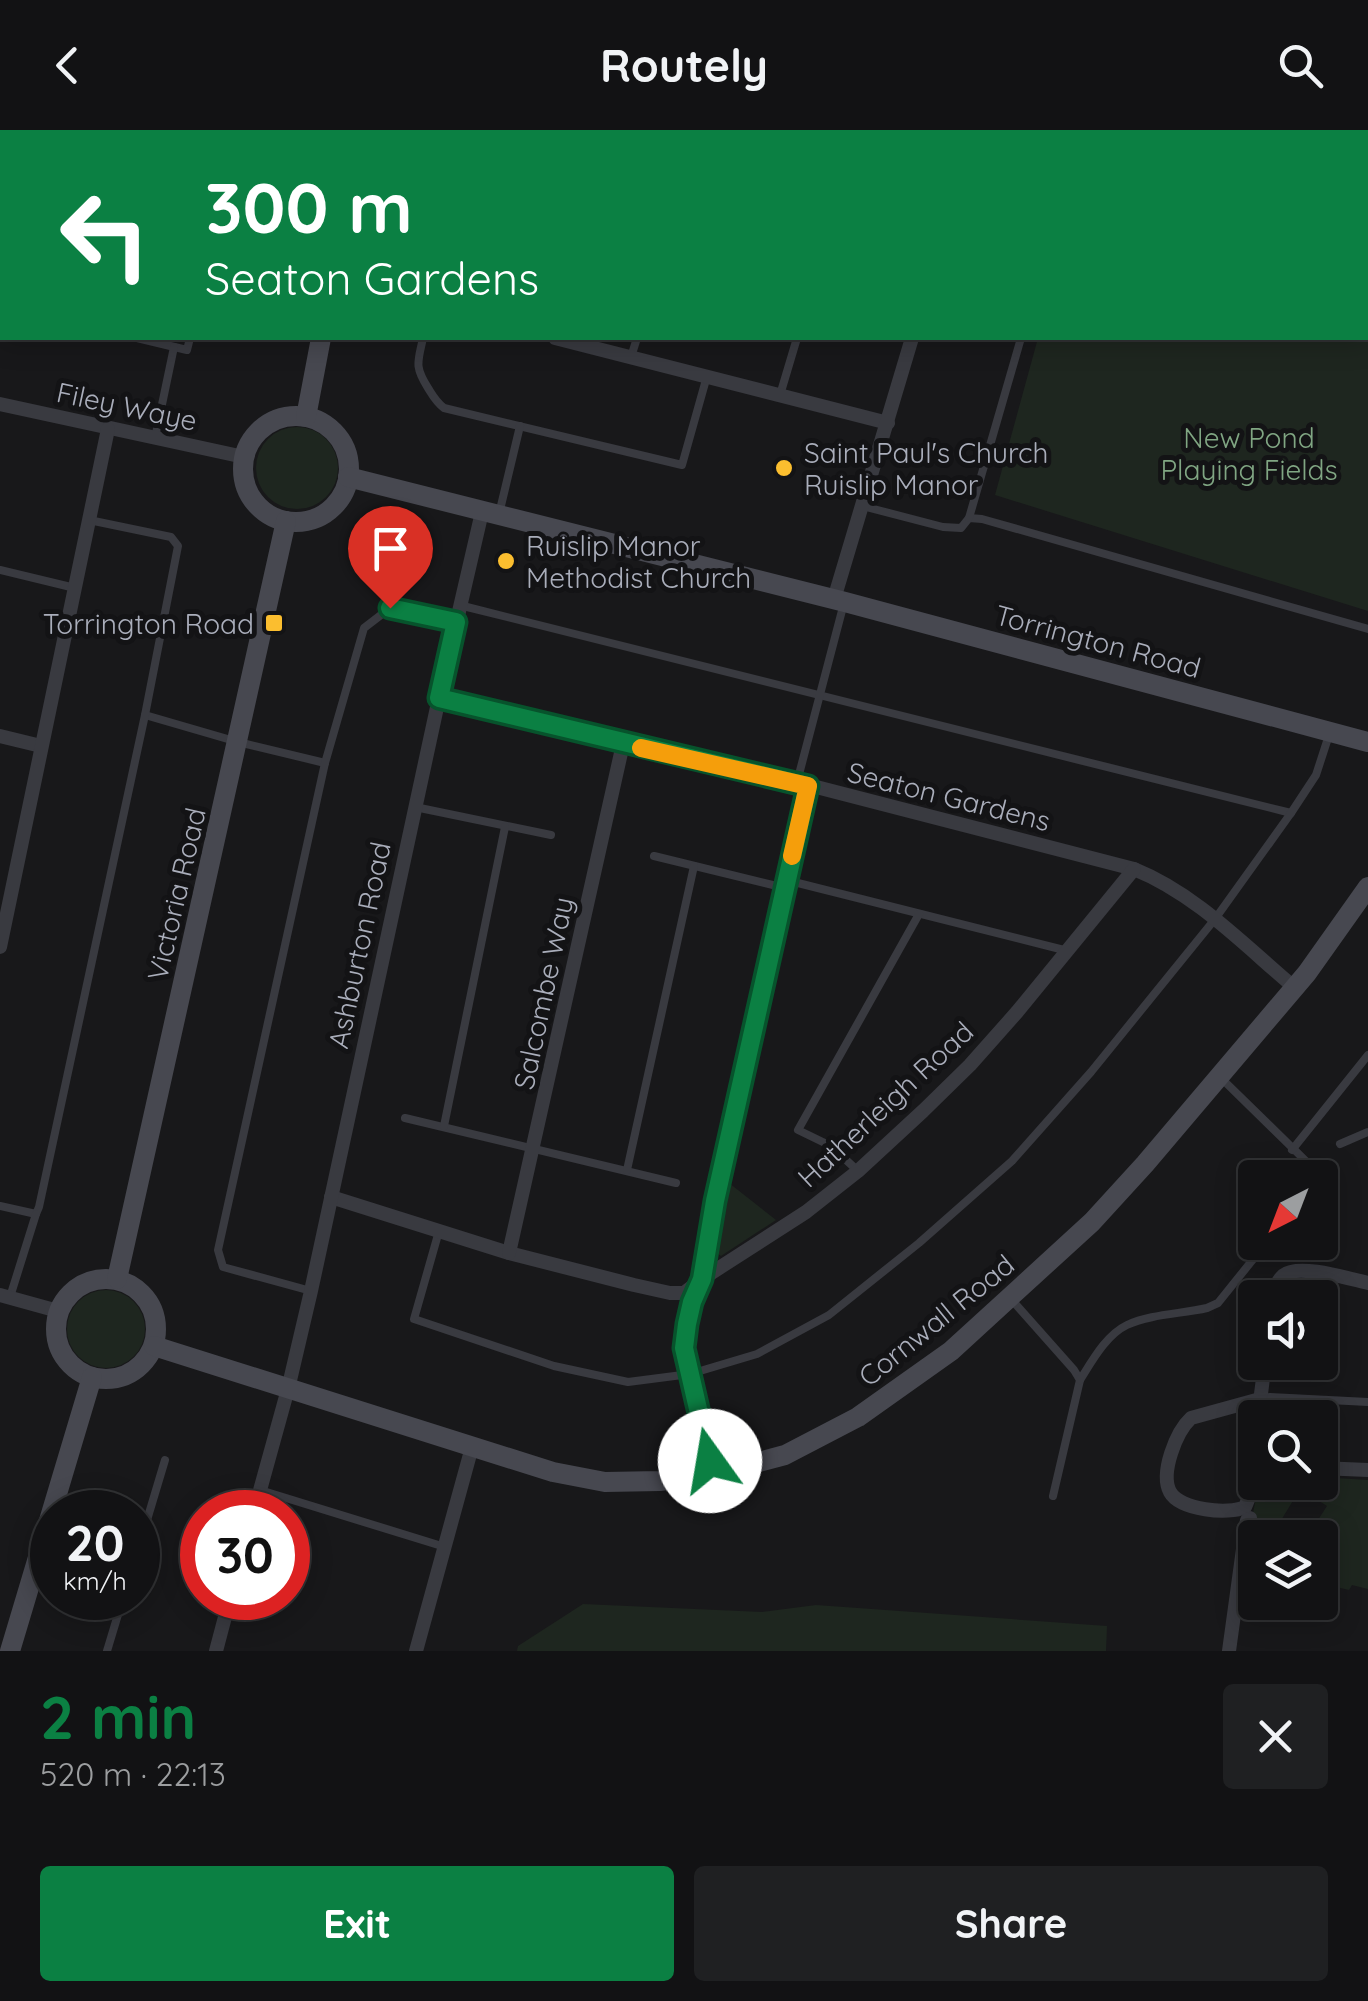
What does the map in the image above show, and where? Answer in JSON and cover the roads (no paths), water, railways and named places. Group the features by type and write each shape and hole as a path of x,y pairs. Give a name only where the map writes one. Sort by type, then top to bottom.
{"street":[{"path":"306,417 320,340"},
{"path":"563,340 888,423"},
{"path":"839,601 862,506 911,340"},
{"name":"Filey Waye","path":"0,404 244,458"},
{"path":"290,416 306,417 333,431 342,443 348,457 345,490 321,516 286,521 257,504 243,474 244,458 260,430 290,416"},
{"path":"0,946 108,429"},
{"name":"Torrington Road","path":"348,478 839,601 1368,742"},
{"name":"Ashburton Road","path":"260,1490 311,1291 460,605 490,514"},
{"name":"Victoria Road","path":"117,1279 286,521"},
{"name":"Seaton Gardens","path":"439,698 802,784 1134,869 1155,878 1215,919 1295,988"},
{"path":"0,736 41,746"},
{"name":"Salcombe Way","path":"509,1253 624,744"},
{"path":"713,1474 684,1348 687,1324 702,1279 715,1201 786,884 802,784"},
{"name":"Hatherleigh Road","path":"331,1197 509,1253 670,1293 684,1293 806,1212 858,1171 970,1064 1134,869"},
{"name":"Cornwall Road","path":"154,1346 553,1472 605,1482 660,1481 713,1474 785,1455 858,1418 951,1351 1092,1222 1295,988 1368,888"},
{"path":"1279,1280 1283,1275 1304,1270 1368,1283"},
{"path":"117,1279 146,1297 157,1329 154,1346 136,1370 122,1377 92,1378 76,1370 57,1344 58,1310 65,1298 88,1281 117,1279"},
{"path":"5,1296 58,1310"},
{"path":"10,1651 92,1378"},
{"path":"1229,1651 1247,1520 1243,1515 1178,1501 1170,1492 1167,1479 1172,1449 1183,1426 1191,1418 1260,1399 1263,1380"},
{"path":"416,1651 472,1447"},
{"path":"1338,1469 1368,1470"},
{"path":"1243,1515 1248,1500"},
{"path":"216,1651 224,1620"}],"lane":[{"path":"145,340 187,350 190,340"},
{"path":"423,340 418,373 444,408 682,465 707,376"},
{"path":"631,357 636,340"},
{"path":"780,395 795,340"},
{"path":"862,506 961,528 970,518 1020,340"},
{"path":"155,438 174,347"},
{"path":"490,514 520,426"},
{"path":"970,518 1368,629"},
{"path":"5,1296 36,1214 178,546 171,537 89,520"},
{"path":"0,570 75,588"},
{"path":"802,784 839,601"},
{"path":"460,605 1291,813"},
{"path":"311,1291 223,1267 218,1250 325,763 364,628 390,608 456,622"},
{"path":"145,715 325,763"},
{"path":"439,1231 414,1320 554,1366 628,1382 690,1374 756,1354 829,1314 919,1243 1012,1161 1091,1072 1215,919 1291,813 1316,775 1330,730"},
{"path":"415,807 551,835"},
{"path":"444,1126 505,827"},
{"path":"654,856 1068,950"},
{"path":"626,1170 694,866"},
{"path":"858,1171 831,1146 798,1130 920,914"},
{"path":"1292,1150 1368,1055"},
{"path":"1220,1077 1304,1160"},
{"path":"406,1118 676,1183"},
{"path":"1340,1144 1368,1132"},
{"path":"0,1206 36,1214"},
{"path":"1053,1496 1080,1380 1105,1344 1127,1325 1218,1303 1252,1260"},
{"path":"1010,1298 1080,1380"},
{"path":"1260,1399 1368,1402"},
{"path":"156,1490 165,1460"},
{"path":"310,1506 444,1548"},
{"path":"107,1651 116,1620"}],"place":[{"name":"Saint Paul's Church Ruislip Manor","path":"784,468"},
{"name":"Ruislip Manor Methodist Church","path":"506,561"},
{"name":"Torrington Road","path":"274,623"}],"park label":[{"name":"New Pond Playing Fields","path":"1249,453"}]}
